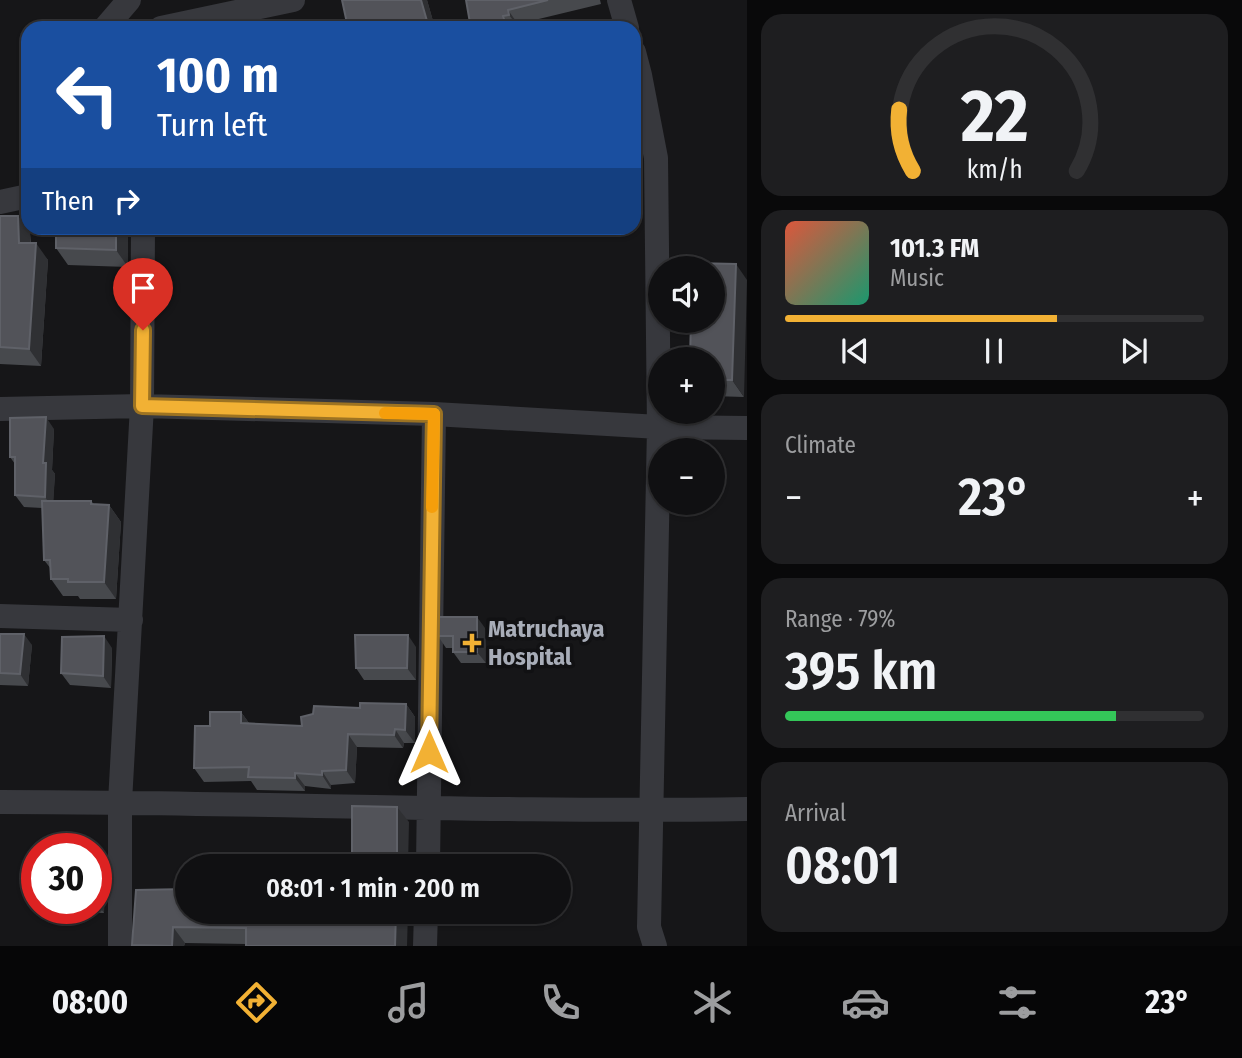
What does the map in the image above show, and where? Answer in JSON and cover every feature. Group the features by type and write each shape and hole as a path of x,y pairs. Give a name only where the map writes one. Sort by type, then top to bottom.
{"street":[{"path":"111,21 129,0"},
{"path":"194,21 293,0"},
{"path":"619,0 625,21"},
{"path":"641,118 659,427 649,928 655,946"},
{"path":"0,202 21,198"},
{"path":"120,946 120,802 142,406 143,235"},
{"path":"0,409 142,406 434,414 659,427 747,428"},
{"path":"428,854 434,414"},
{"path":"0,616 131,620"},
{"path":"0,802 651,811 747,809"},
{"path":"425,946 426,924"}],"building":[{"path":"342,0 421,0 427,21 346,21"},
{"path":"466,0 548,0 508,10 509,15 503,16 505,21 470,21"},
{"path":"0,216 18,216 19,243 36,243 29,349 0,347"},
{"path":"56,235 116,235 116,250 56,248"},
{"path":"725,264 736,264 732,380 725,380 725,347 690,347 691,333 725,333"},
{"path":"46,417 43,463 46,463 45,497 15,495 15,457 10,457 10,418"},
{"path":"42,501 91,501 91,504 109,505 104,582 51,579 50,560 44,560"},
{"path":"438,617 477,617 477,652 453,652 453,636 438,636"},
{"path":"0,634 24,634 20,674 0,673"},
{"path":"355,635 408,635 407,668 356,668"},
{"path":"104,636 103,676 61,673 62,637"},
{"path":"360,703 406,704 405,730 395,729 394,735 348,734 346,770 322,771 322,775 295,773 295,778 248,777 249,767 194,768 195,726 210,726 210,712 241,712 241,723 302,726 301,717 313,714 314,706 360,708"},
{"path":"352,806 397,807 397,854 352,854"},
{"path":"175,889 175,924 396,924 395,946 246,946 246,928 173,927 172,946 132,945 136,890"}],"slow traffic":[{"path":"385,413 434,414 432,507"}],"place":[{"name":"Matruchaya Hospital","path":"472,643"}],"route":[{"path":"143,330 142,406 434,414 429,752"}]}
